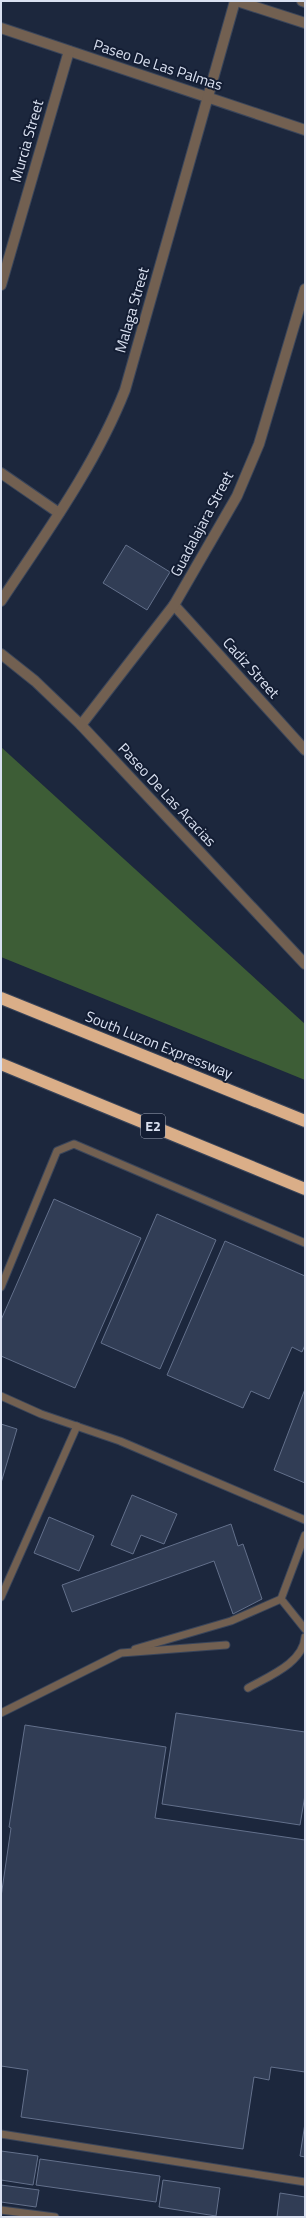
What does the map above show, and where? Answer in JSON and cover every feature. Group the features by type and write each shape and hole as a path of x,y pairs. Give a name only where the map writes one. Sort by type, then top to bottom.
{"highway":[{"name":"South Luzon Expressway","path":"1,998 305,1121"},
{"name":"E2","path":"1,1064 305,1189"}],"street":[{"path":"236,1 305,23"},
{"name":"Malaga Street","path":"1,601 59,513 96,453 112,422 125,390 207,98 236,1"},
{"name":"Paseo De Las Palmas","path":"1,28 305,130"},
{"name":"Murcia Street","path":"1,285 69,51"},
{"name":"Guadalajara Street","path":"81,725 174,605 237,496 259,444 305,289"},
{"path":"1,473 59,513"},
{"name":"Cadiz Street","path":"174,605 304,748"},
{"name":"Paseo De Las Acacias","path":"1,654 35,681 81,725 305,964"}],"lane":[{"path":"1,1287 57,1151 74,1144 305,1243"},
{"path":"1,1396 120,1441 305,1520"},
{"path":"1,1597 77,1426"},
{"path":"1,1713 121,1653 232,1621 281,1599 305,1536"},
{"path":"281,1599 305,1629"},
{"path":"248,1688 294,1660 304,1646 305,1637"},
{"path":"121,1653 226,1645"},
{"path":"1,2134 305,2182"},
{"path":"1,2210 55,2217"}],"green space":[{"path":"1,747 305,1024 305,1080 1,957"}],"building":[{"path":"126,545 170,572 147,610 103,583"},
{"path":"54,1199 141,1238 75,1388 1,1356 1,1320"},
{"path":"157,1214 216,1240 160,1369 101,1343"},
{"path":"225,1241 305,1276 305,1345 302,1352 292,1347 269,1399 251,1391 243,1408 167,1375"},
{"path":"305,1389 305,1483 274,1470"},
{"path":"1,1424 17,1429 1,1483"},
{"path":"132,1495 177,1514 164,1544 141,1535 133,1554 111,1545"},
{"path":"49,1517 94,1536 79,1571 34,1553"},
{"path":"231,1524 238,1546 243,1544 262,1599 233,1614 214,1561 72,1612 62,1585"},
{"path":"176,1713 305,1732 305,1795 300,1825 162,1804"},
{"path":"25,1725 166,1747 155,1818 305,1840 305,2072 271,2067 269,2080 254,2077 243,2149 21,2117 28,2070 1,2066 1,1897 11,1828 9,1827"},
{"path":"305,2123 305,2157 300,2156"},
{"path":"1,2151 38,2156 33,2185 1,2180"},
{"path":"40,2159 160,2176 156,2202 36,2185"},
{"path":"163,2180 220,2188 216,2216 159,2207"},
{"path":"1,2185 39,2190 36,2207 1,2202"},
{"path":"280,2193 305,2197 305,2217 277,2217"}]}
